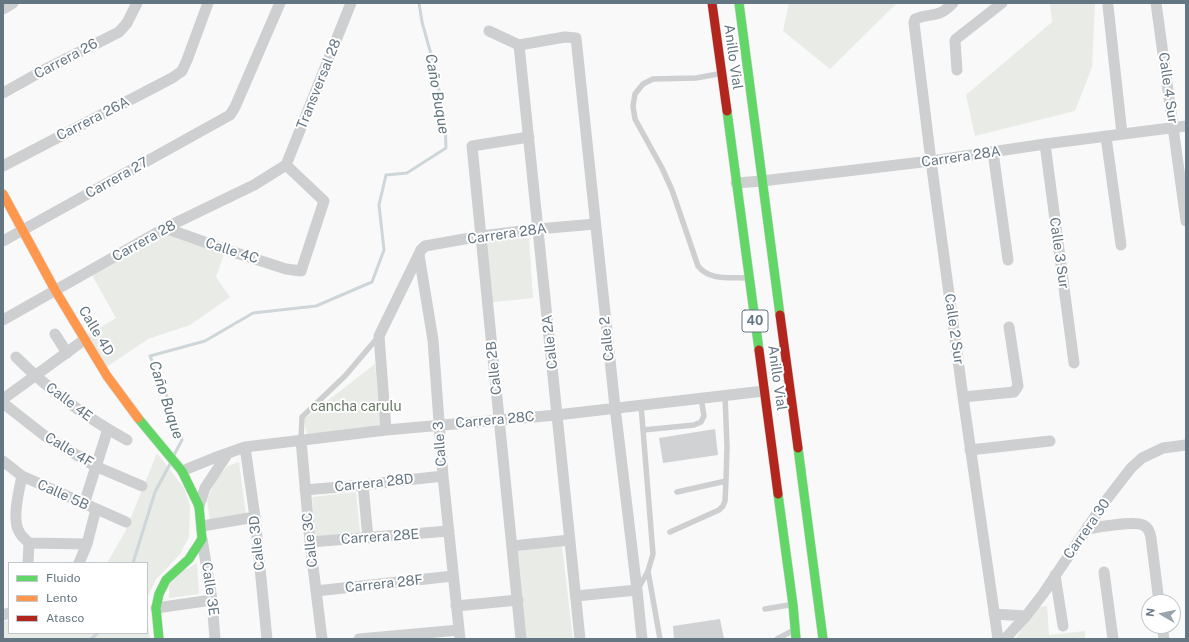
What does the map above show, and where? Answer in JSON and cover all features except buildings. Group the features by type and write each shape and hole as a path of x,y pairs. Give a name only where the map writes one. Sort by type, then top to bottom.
{"main road":[{"name":"Anillo Vial","path":"712,3 793,605 796,639"},
{"name":"Anillo Vial","path":"739,3 823,639"},
{"name":"Calle 4D","path":"3,194 84,340 122,397 180,469"},
{"path":"159,639 156,608 158,596 163,584 189,559 202,539 199,506 180,469"}],"street":[{"path":"3,9 13,3"},
{"name":"Carrera 26","path":"3,93 44,70 119,32 127,23 137,3"},
{"name":"Carrera 26A","path":"3,166 172,78 182,71 208,3"},
{"name":"Carrera 27","path":"3,241 230,115 236,107 280,3"},
{"name":"Transversal 28","path":"286,165 351,3"},
{"name":"Calle 2 Sur","path":"953,3 940,14 915,19 914,23 970,450 998,639"},
{"path":"957,70 956,39 1001,3"},
{"name":"Calle 4 Sur","path":"1156,3 1186,221"},
{"path":"1108,6 1122,134"},
{"path":"489,31 519,45"},
{"name":"Calle 2","path":"519,45 565,38 576,38 614,407 642,639"},
{"name":"Calle 2A","path":"519,45 580,639"},
{"name":"Carrera 28A","path":"736,183 931,161 1045,144 1186,126"},
{"name":"Calle 2B","path":"521,639 472,146 529,137"},
{"path":"1106,137 1120,245"},
{"name":"Calle 3 Sur","path":"1045,144 1074,362"},
{"path":"993,152 1008,260"},
{"name":"Calle 4C","path":"165,228 286,269 301,271 324,201 286,165"},
{"name":"Carrera 28","path":"3,320 165,228 254,185 286,165"},
{"name":"Carrera 28A","path":"420,253 424,246 481,236 595,224"},
{"path":"386,430 379,336 420,253"},
{"name":"Calle 3","path":"420,253 433,340 443,476 459,635"},
{"path":"963,397 1014,392 1017,389 1018,386 1009,327"},
{"path":"55,334 68,353"},
{"path":"3,399 84,340"},
{"name":"Calle 4E","path":"16,357 35,376 70,405 108,430 127,440"},
{"name":"Carrera 28C","path":"180,469 245,447 386,430 557,415 614,407 764,391"},
{"name":"Calle 4F","path":"3,403 45,436 95,466 142,486"},
{"path":"84,504 95,466 108,430"},
{"name":"Calle 3C","path":"301,440 310,542 322,639"},
{"path":"970,450 1050,441"},
{"name":"Carrera 30","path":"1004,639 1026,616 1131,468 1142,458 1163,448 1186,445"},
{"name":"Calle 3D","path":"245,447 255,517 267,639"},
{"path":"199,506 205,488 228,453"},
{"name":"Calle 5B","path":"3,461 22,476 126,522"},
{"path":"22,476 16,516 16,525 19,533 29,543 87,544"},
{"name":"Carrera 28D","path":"305,490 443,476"},
{"path":"363,485 368,538"},
{"path":"79,562 87,544 96,509"},
{"path":"202,526 255,517"},
{"path":"1087,529 1143,524 1150,531 1158,594"},
{"name":"Carrera 28E","path":"310,542 449,531"},
{"name":"Calle 3E","path":"202,539 212,600 216,639"},
{"path":"512,546 570,540"},
{"path":"28,562 29,543"},
{"path":"1104,572 1113,639"},
{"path":"1055,575 1063,626"},
{"name":"Carrera 28F","path":"316,591 453,576"},
{"path":"576,596 637,590"},
{"path":"156,608 212,600"},
{"path":"456,606 518,600"},
{"path":"994,614 1026,616"},
{"path":"359,639 459,635"}],"lane":[{"path":"721,74 696,78 653,79 642,84 635,94 633,106 635,120 665,176 679,210 698,266 703,272 713,277 749,278"},
{"path":"301,440 302,417 346,376 379,336"},
{"path":"670,532 719,510 723,506 725,501 727,447 725,395"},
{"path":"643,430 701,422 704,416 701,398"},
{"path":"637,590 648,571 653,554 641,405"},
{"path":"676,492 726,481"},
{"path":"648,571 660,639"},
{"path":"765,609 793,605"},
{"path":"776,639 795,629"}],"green space":[{"path":"789,3 897,3 830,69 783,31"},
{"path":"1050,3 1095,3 1092,67 1075,111 975,136 966,95 1052,22"},
{"path":"161,229 224,254 216,277 230,297 190,325 148,339 102,370 84,337 116,318 88,268"},
{"path":"529,238 533,298 485,303 479,241"},
{"name":"cancha carulu","path":"375,364 381,426 307,436 304,419"},
{"path":"157,453 184,488 190,506 189,537 180,554 156,579 148,596 148,562 108,562 125,532"},
{"path":"239,462 246,515 210,521 207,500 216,479 228,466"},
{"path":"356,492 360,532 315,537 312,497"},
{"path":"562,546 573,639 520,639 511,552"},
{"path":"197,563 199,594 169,598 169,585 181,572"},
{"path":"1047,606 1049,635 1085,631 1085,639 1015,639 1038,607"},
{"path":"8,620 8,634 148,634 148,625 150,639 3,639 3,622"}],"waterway":[{"name":"Caño Buque","path":"174,455 182,440 168,399 150,356 205,341 253,313 316,306 372,282 384,250 379,205 386,175 407,173 446,148 445,120 419,3"},
{"name":"Caño Buque","path":"133,562 155,492 170,464"},
{"name":"Caño Buque","path":"91,639 97,634"}],"traffic: fast":[{"path":"739,3 780,315"},
{"path":"727,111 759,350"},
{"path":"138,418 182,471 199,506 202,539 189,559 166,580 159,594 156,608 159,639"},
{"path":"798,448 823,639"},
{"path":"778,494 793,605 796,639"}],"traffic: slow":[{"path":"3,194 55,290 107,376 138,418"}],"traffic: jam":[{"path":"712,3 727,111"},
{"path":"780,315 798,448"},
{"path":"759,350 778,494"}]}
